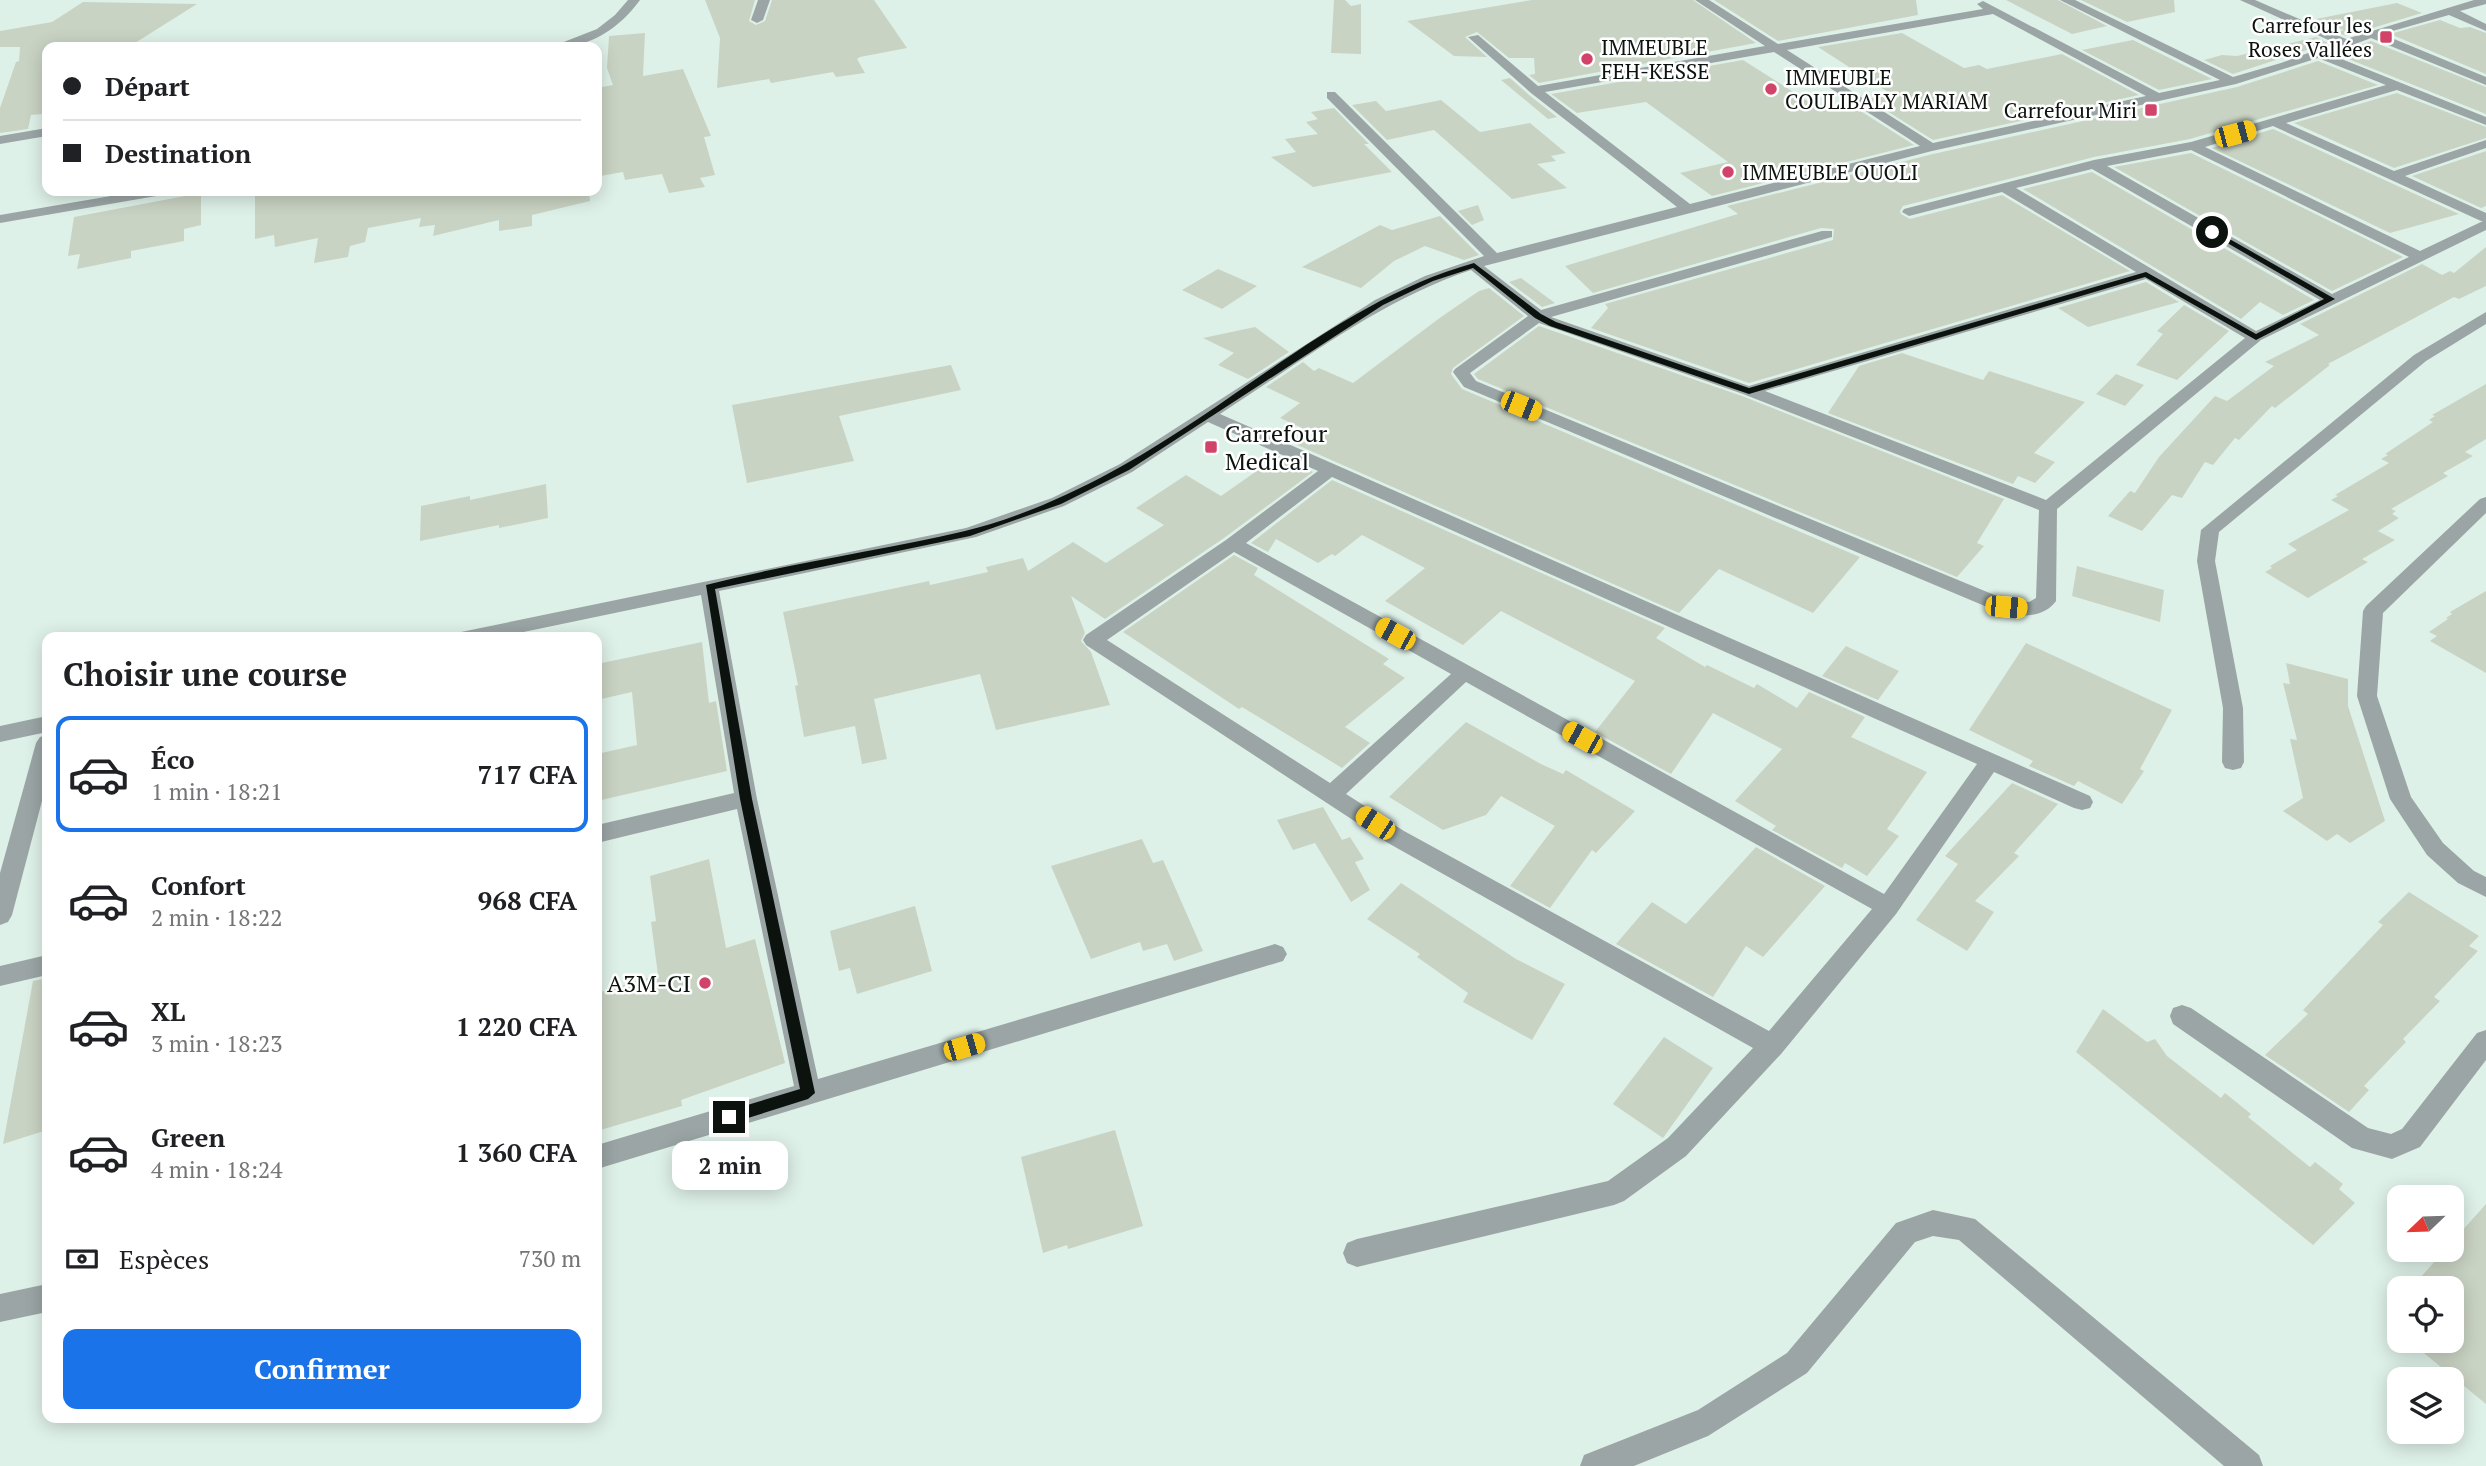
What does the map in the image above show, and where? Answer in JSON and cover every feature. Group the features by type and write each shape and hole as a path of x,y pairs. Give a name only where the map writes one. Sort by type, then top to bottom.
{"street":[{"path":"587,42 624,15 634,0"},
{"path":"757,20 764,0"},
{"path":"1701,0 1931,147"},
{"path":"1976,0 2157,97"},
{"path":"2066,0 2232,81"},
{"path":"2246,0 2344,43"},
{"path":"492,632 970,533 1058,502 1126,468 1380,303 1430,279 1494,258 1931,147 2232,81 2285,66 2316,52 2371,34 2486,0"},
{"path":"1535,90 1994,10"},
{"path":"2449,11 2486,28"},
{"path":"2371,34 2486,81"},
{"path":"1474,37 1535,90 1686,208"},
{"path":"2316,52 2486,121"},
{"path":"1909,212 2094,164 2193,146 2396,86"},
{"path":"1331,95 1494,258"},
{"path":"2276,122 2486,218"},
{"path":"0,140 42,133"},
{"path":"2393,176 2486,144"},
{"path":"2193,146 2418,256"},
{"path":"2094,164 2330,299"},
{"path":"2004,188 2256,337"},
{"path":"0,219 133,196"},
{"path":"1827,234 1538,316 1461,372 1470,384 2006,607 2032,609 2046,601 2048,507 2256,337 2486,225"},
{"path":"1474,265 1538,316 1553,324 1749,391 2048,507"},
{"path":"1749,391 2146,274"},
{"path":"2233,762 2233,708 2206,561 2210,530 2420,358 2486,317"},
{"path":"1207,415 2082,802"},
{"path":"1332,468 1233,544 1093,640 1396,837 1772,1046"},
{"path":"2486,503 2373,611 2367,696 2400,799 2435,849 2466,877 2486,888"},
{"path":"1233,544 1888,907"},
{"path":"709,587 746,799 808,1093"},
{"path":"1331,795 1464,673"},
{"path":"0,734 42,725"},
{"path":"0,915 42,761"},
{"path":"1357,1253 1614,1192 1676,1147 1772,1046 1888,907 1990,761"},
{"path":"602,833 746,799"},
{"path":"602,1155 1275,954"},
{"path":"0,976 42,966"},
{"path":"2182,1016 2361,1139 2392,1147 2411,1138 2486,1041"},
{"path":"1595,1466 1708,1421 1797,1363 1906,1232 1933,1223 1965,1228 2248,1466"},
{"path":"0,1308 42,1299"}],"building":[{"path":"705,0 755,0 749,21 756,25 765,21 772,0 874,0 907,48 860,57 857,59 865,73 836,77 833,72 771,83 769,79 717,88 720,38"},
{"path":"1334,0 1345,0 1351,6 1361,4 1361,54 1331,53"},
{"path":"1532,0 1693,0 1756,43 1539,83 1529,75 1535,74 1534,58 1509,58 1477,32 1465,37 1487,57 1454,56 1407,21"},
{"path":"1714,0 1916,0 1918,15 1778,41"},
{"path":"2006,0 2058,0 2107,26 2072,34"},
{"path":"2081,0 2174,0 2175,12 2127,22"},
{"path":"83,2 197,4 137,42 42,42 42,114 31,115 28,129 0,133 0,108 16,62 19,61 20,47 0,47 0,31 52,22"},
{"path":"2397,3 2422,13 2346,36 2337,32 2344,30 2316,19"},
{"path":"2440,20 2460,28 2470,27 2486,33 2486,74 2390,34"},
{"path":"645,33 643,76 683,69 711,136 704,137 715,175 700,178 705,187 669,193 662,174 625,180 623,172 602,176 602,87 613,85 607,68 609,36"},
{"path":"1902,33 1964,68 1979,65 1987,69 2062,54 2139,95 1933,140 1868,99 1891,94 1818,47"},
{"path":"2316,37 2328,43 2233,74 2204,60 2222,55 2237,56"},
{"path":"2133,40 2212,79 2159,90 2082,50"},
{"path":"2371,41 2486,87 2486,114 2336,54"},
{"path":"1743,60 1820,109 1848,103 1914,145 1712,196 1680,173 1728,162 1646,102 1577,113 1551,94"},
{"path":"2318,61 2378,85 2190,139 2094,157 1903,206 1900,211 1910,219 2002,195 2130,271 1749,383 1591,328 1608,308 1605,304 1833,240 1834,229 1821,228 1593,293 1565,266 1738,214 1727,206 1933,154 2237,87"},
{"path":"1510,78 1557,117 1548,119 1501,80"},
{"path":"2397,93 2486,127 2486,138 2394,168 2294,123"},
{"path":"1441,100 1480,132 1530,123 1566,153 1551,156 1556,161 1537,164 1567,188 1512,199 1434,130 1387,140 1352,105 1376,101 1386,111"},
{"path":"1334,108 1392,172 1313,187 1271,157 1296,152 1285,139 1318,134 1306,122 1318,119 1311,112"},
{"path":"2273,129 2459,214 2390,233 2212,148"},
{"path":"2486,151 2486,206 2481,208 2412,176"},
{"path":"2191,153 2403,257 2332,291 2114,167"},
{"path":"2092,172 2314,300 2283,315 2260,302 2241,319 2023,189"},
{"path":"185,196 201,196 201,225 184,229 184,241 131,251 131,258 77,269 80,254 68,256 74,217"},
{"path":"255,196 590,196 590,201 532,215 532,226 499,231 499,220 433,236 435,225 419,227 421,218 368,228 365,242 350,246 348,257 314,263 318,238 275,247 274,235 255,239"},
{"path":"1478,205 1484,220 1472,225 1458,211"},
{"path":"1440,216 1479,255 1464,260 1425,246 1394,261 1361,288 1302,267 1380,225 1392,230"},
{"path":"2486,247 2486,286 2459,299 2454,297 2328,364 2330,365 2275,408 2272,406 2239,440 2235,438 2213,465 2205,462 2182,498 2172,495 2142,531 2108,516 2130,491 2135,493 2159,457 2215,396 2227,401 2274,366 2265,362 2319,335 2300,324 2422,264 2442,275 2450,271 2454,273"},
{"path":"1218,269 1257,286 1222,309 1182,290"},
{"path":"1521,278 1555,303 1542,307 1509,282"},
{"path":"2146,282 2179,302 2088,327 2058,308"},
{"path":"1489,288 1524,316 1453,368 1451,374 1462,389 1860,557 1813,613 1719,569 1679,613 1295,444 1311,432 1280,418 1300,403 1266,387 1303,362 1314,371 1319,368 1353,383 1441,317 1479,291"},
{"path":"2184,305 2229,331 2177,380 2136,365 2163,334 2157,331"},
{"path":"1539,326 1742,396 2004,499 1977,543 1984,546 1957,577 1478,379 1474,374"},
{"path":"1255,327 1289,352 1248,379 1218,365 1234,353 1203,338"},
{"path":"1902,353 1983,380 1989,371 2085,402 2034,453 2055,462 2035,483 2018,476 2013,484 1828,413 1859,366"},
{"path":"951,365 961,390 839,416 854,461 747,483 732,405"},
{"path":"2116,374 2144,385 2125,406 2096,394"},
{"path":"2486,384 2486,439 2465,452 2473,456 2443,473 2448,476 2391,509 2396,511 2392,514 2399,518 2378,531 2395,540 2362,559 2368,562 2308,598 2265,572 2272,568 2270,566 2297,550 2288,544 2349,510 2331,500 2338,496 2335,495 2389,463 2381,459 2388,455 2385,454 2433,422 2429,420 2435,416 2432,415"},
{"path":"1278,456 1313,472 1224,538 1105,619 1071,596 1085,633 1081,641 1091,652 1110,705 996,730 980,674 874,699 887,759 862,764 855,726 804,737 795,686 798,685 783,612 929,581 930,585 988,572 986,567 1023,558 1028,571 1073,542 1106,563 1164,525 1136,508 1186,475 1221,496"},
{"path":"1332,480 1665,628 1656,638 1705,667 1707,665 1754,688 1757,684 1797,708 1809,692 1865,717 1851,737 1927,772 1887,829 1899,836 1867,876 1845,863 1842,868 1772,830 1776,826 1735,801 1782,749 1713,713 1671,774 1595,732 1635,681 1501,611 1463,645 1385,601 1425,568 1362,535 1335,556 1332,554 1318,563 1276,539 1268,552 1251,543"},
{"path":"546,484 548,518 420,541 421,506 470,496 470,500"},
{"path":"1234,555 1258,568 1254,575 1389,659 1383,664 1405,678 1345,727 1370,743 1342,768 1242,707 1239,709 1123,632"},
{"path":"2077,566 2164,590 2160,622 2072,596"},
{"path":"2486,591 2486,673 2430,641 2437,636 2429,632 2448,619 2446,618 2452,614 2450,612"},
{"path":"702,642 709,703 716,701 727,771 602,800 602,753 637,745 632,692 602,699 602,663"},
{"path":"2026,643 2172,710 2140,769 2144,771 2122,804 2078,781 2074,786 2029,766 2033,761 1969,730"},
{"path":"1846,646 1899,671 1878,700 1822,676"},
{"path":"2286,663 2348,679 2348,706 2385,821 2350,843 2337,834 2327,841 2283,811 2303,798 2290,739 2297,740 2283,683 2290,684"},
{"path":"1466,722 1541,764 1563,774 1566,770 1635,811 1596,853 1592,850 1550,908 1510,886 1555,826 1501,796 1486,815 1443,830 1389,797"},
{"path":"2012,783 2058,804 2014,853 2019,856 1975,901 1994,912 1967,951 1916,920 1958,864 1945,856"},
{"path":"1323,807 1342,840 1350,837 1364,859 1355,862 1370,890 1351,902 1315,843 1293,850 1277,820"},
{"path":"1142,839 1153,863 1163,860 1203,951 1174,961 1167,944 1143,951 1140,942 1091,959 1051,866"},
{"path":"1756,847 1825,886 1763,957 1746,946 1713,997 1616,944 1652,902 1686,924"},
{"path":"709,859 726,948 755,939 785,1063 681,1100 682,1106 602,1130 602,992 658,975 651,922 656,921 650,876"},
{"path":"1401,883 1516,959 1565,984 1532,1040 1463,1002 1468,993 1417,957 1420,954 1367,919"},
{"path":"2409,892 2479,936 2469,946 2478,951 2434,997 2440,1001 2403,1039 2406,1042 2364,1086 2369,1090 2349,1112 2265,1055 2308,1014 2303,1010 2383,925 2378,922"},
{"path":"915,906 932,971 857,994 850,968 839,971 830,931"},
{"path":"42,979 42,1132 3,1144 33,981"},
{"path":"2103,1009 2147,1042 2155,1039 2167,1056 2221,1098 2225,1093 2251,1114 2248,1117 2310,1167 2315,1162 2343,1184 2339,1189 2355,1203 2313,1245 2076,1052"},
{"path":"1664,1037 1713,1068 1663,1138 1613,1104"},
{"path":"1115,1130 1143,1226 1068,1249 1067,1245 1043,1253 1021,1157"},
{"path":"2486,1204 2486,1404 2464,1386 2464,1367 2441,1367 2424,1353 2464,1353 2464,1276 2422,1276 2434,1262 2464,1262 2464,1229"}],"place":[{"name":"Carrefour les Roses Vallées","path":"2386,37"},
{"name":"IMMEUBLE FEH-KESSE","path":"1587,59"},
{"name":"IMMEUBLE COULIBALY MARIAM","path":"1771,89"},
{"name":"Carrefour Miri","path":"2151,110"},
{"name":"IMMEUBLE OUOLI","path":"1728,172"},
{"name":"Carrefour Medical","path":"1211,447"},
{"name":"A3M-CI","path":"705,983"}],"route":[{"path":"729,1117 808,1093 746,799 709,587 970,533 1058,502 1126,468 1380,303 1430,279 1474,265 1538,316 1553,324 1749,391 2146,274 2256,337 2330,299 2212,232"}]}
